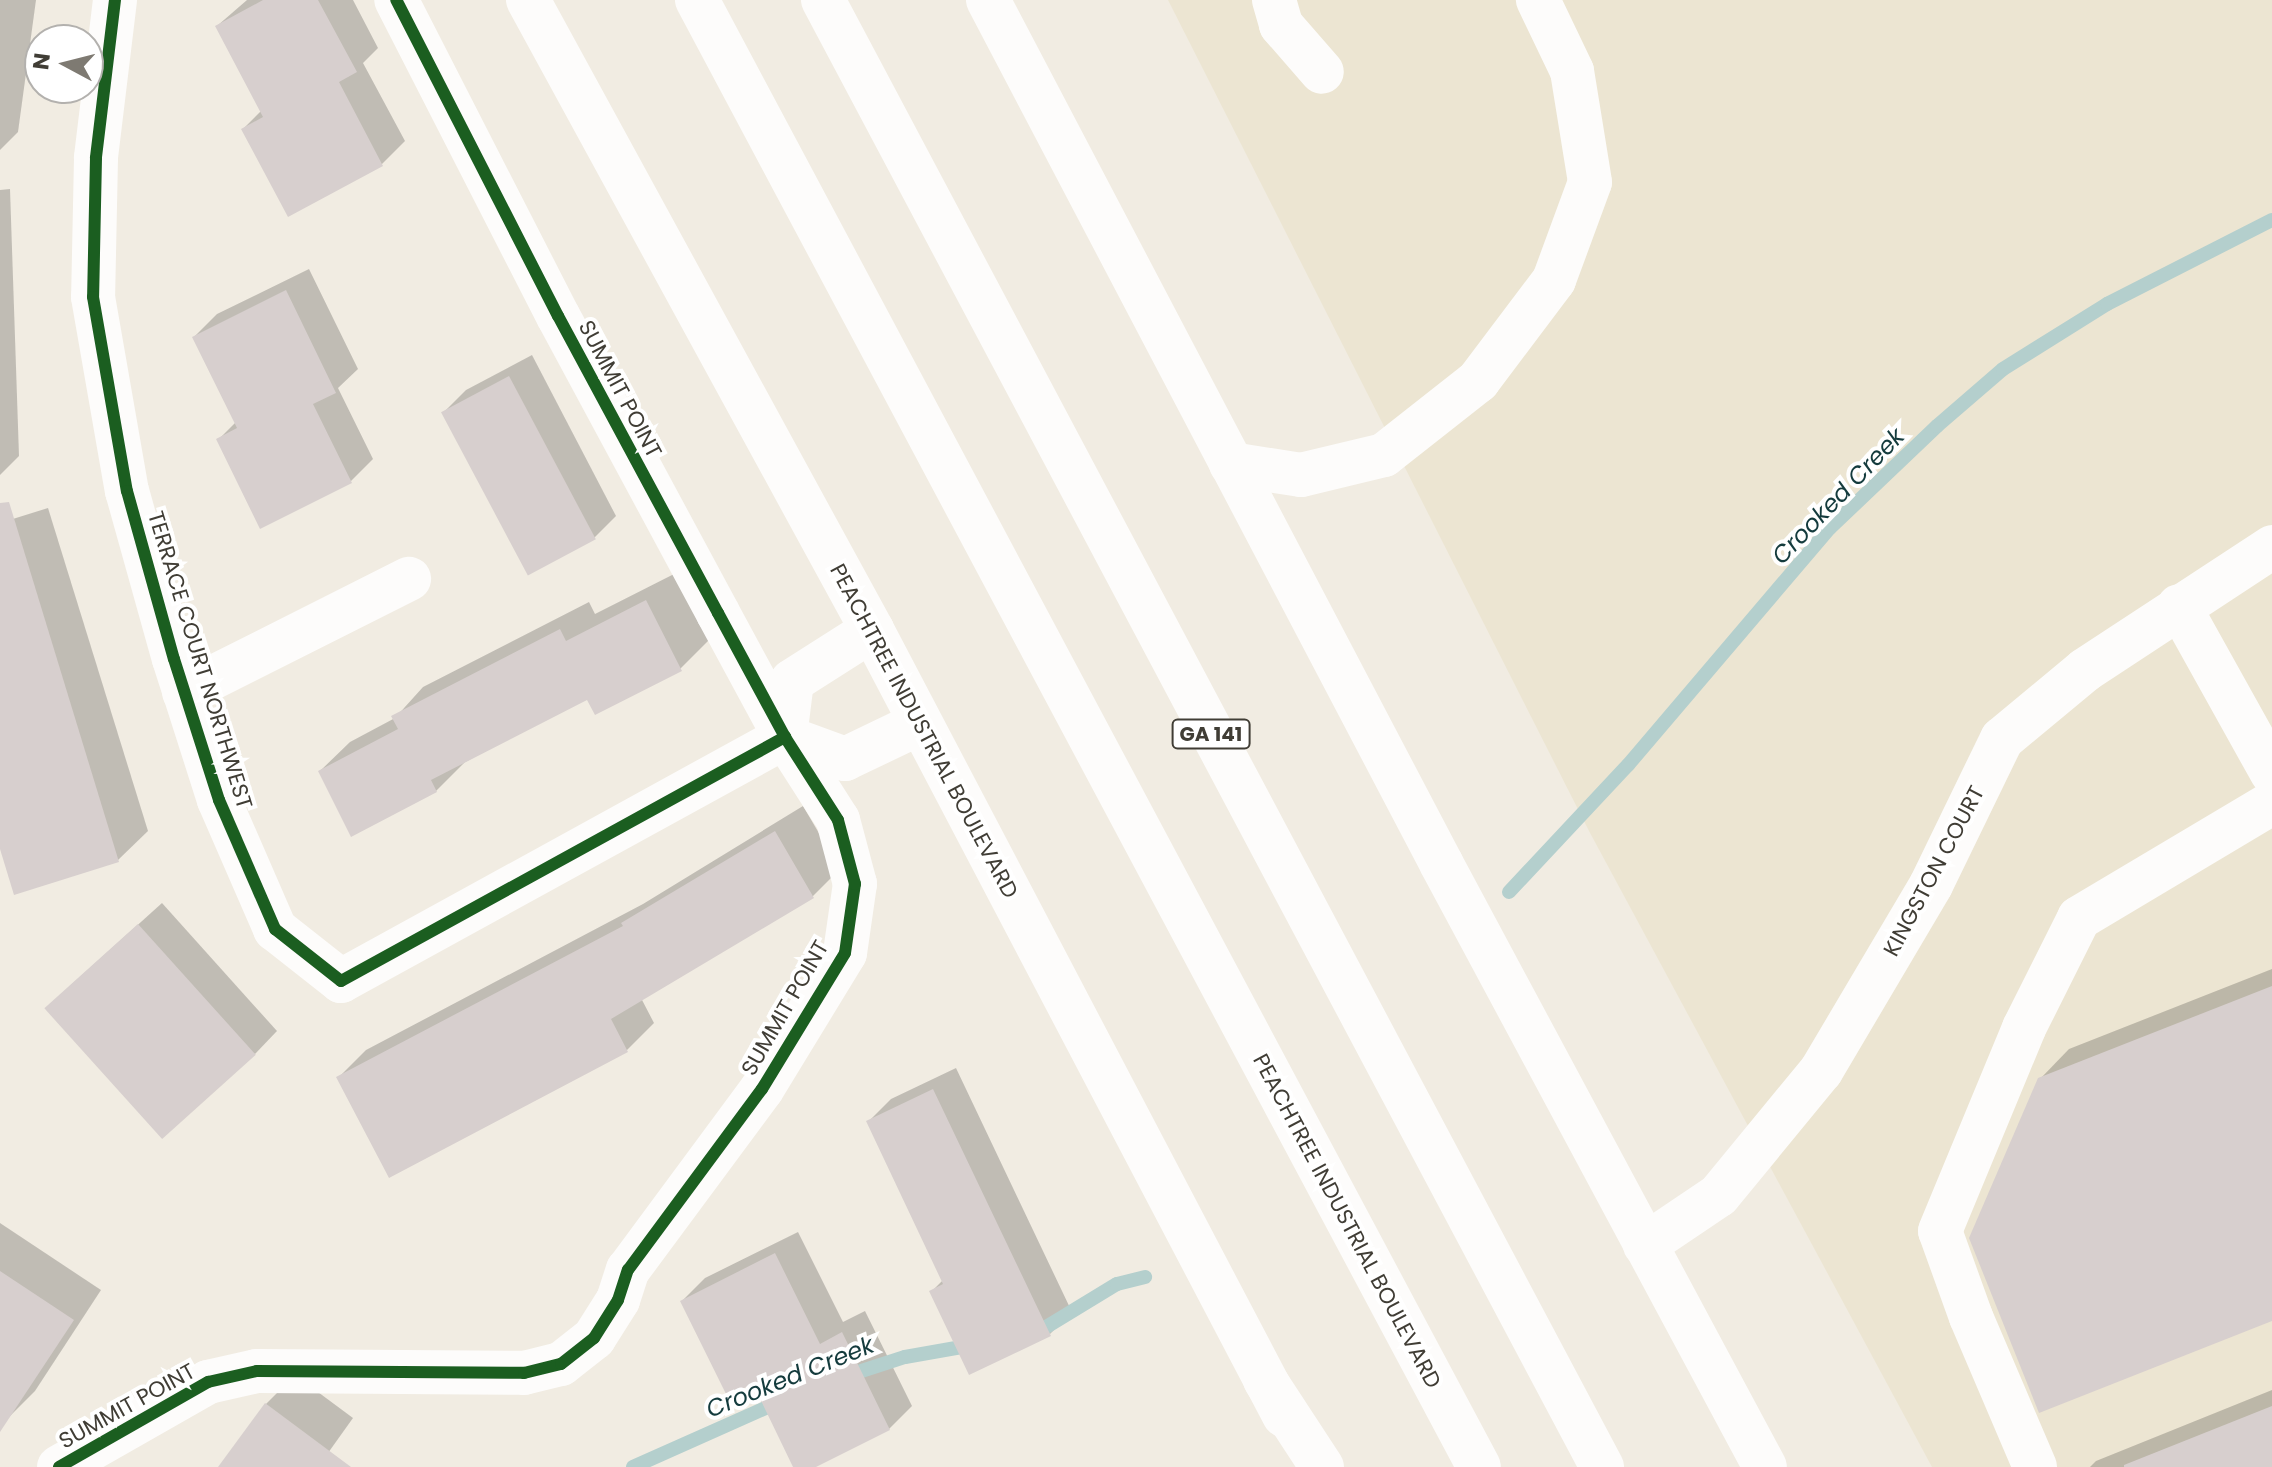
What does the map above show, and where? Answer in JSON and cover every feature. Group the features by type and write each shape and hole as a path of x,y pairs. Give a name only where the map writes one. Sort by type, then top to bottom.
{"main road":[{"name":"TERRACE COURT NORTHWEST","path":"115,0 96,158 93,297 127,491 184,692 219,800 275,929 341,981 785,737"},
{"name":"SUMMIT POINT","path":"59,1467 208,1382 257,1371 524,1373 561,1364 594,1338 618,1300 628,1270 762,1089 845,953 855,884 838,820 785,737 558,316 396,0"},
{"name":"PEACHTREE INDUSTRIAL BOULEVARD","path":"528,0 872,630 1311,1467"},
{"name":"PEACHTREE INDUSTRIAL BOULEVARD","path":"697,0 1479,1467"},
{"name":"GA 141","path":"823,0 1602,1467"},
{"path":"988,0 1231,464 1765,1467"},
{"path":"1274,0 1281,25 1322,72"},
{"path":"1231,464 1301,475 1384,455 1478,381 1554,280 1590,182 1572,71 1538,0"},
{"name":"KINGSTON COURT","path":"1645,1245 1719,1195 1821,1071 1931,885 2002,739 2085,670 2272,547"},
{"path":"184,692 409,579"},
{"path":"2179,606 2272,773"},
{"path":"872,630 792,681 785,737 845,759 920,723"},
{"path":"2035,1467 1971,1317 1940,1231 2024,1028 2079,918 2272,803"},
{"path":"1265,1380 1322,1467"}],"shaded area":[{"path":"1168,0 2272,0 2272,1467 1932,1467 1589,831"}],"building":[{"path":"263,0 318,0 357,72 339,82 383,166 288,217 241,129 263,117 215,26"},
{"path":"286,290 336,393 313,404 352,483 260,529 216,439 237,428 192,337"},
{"path":"509,376 596,539 528,575 441,412"},
{"path":"9,502 119,862 14,895 0,849 0,503"},
{"path":"646,600 682,671 595,715 587,700 431,780 437,792 351,837 318,771 398,729 391,716 560,629 566,641"},
{"path":"775,831 814,898 611,1019 628,1052 389,1178 336,1077 623,926 621,923"},
{"path":"138,924 256,1055 162,1139 44,1008"},
{"path":"2272,986 2272,1321 2039,1413 1969,1238 2038,1078"},
{"path":"933,1089 1051,1336 969,1375 929,1291 943,1284 866,1121"},
{"path":"775,1253 820,1344 842,1332 890,1430 816,1467 793,1467 753,1384 727,1396 680,1301"},
{"path":"0,1271 74,1320 0,1432"},
{"path":"265,1403 351,1467 218,1467"},
{"path":"2272,1406 2272,1467 2124,1467 2124,1465"}],"waterway":[{"name":"Crooked Creek","path":"1509,892 1628,765 1830,528 1937,426 2003,369 2107,304 2272,220"},
{"name":"Crooked Creek","path":"1033,1335 1117,1284 1145,1277"},
{"name":"Crooked Creek","path":"846,1376 905,1357 973,1345"},
{"name":"Crooked Creek","path":"633,1467 781,1401"}],"cycle path":[{"path":"115,0 96,158 93,297 127,491 174,659 219,800 275,929 341,981 785,737"},
{"path":"59,1467 208,1382 257,1371 524,1373 561,1364 594,1338 618,1300 628,1270 762,1089 845,953 855,884 838,820 785,737 718,613 558,316 396,0"}]}
